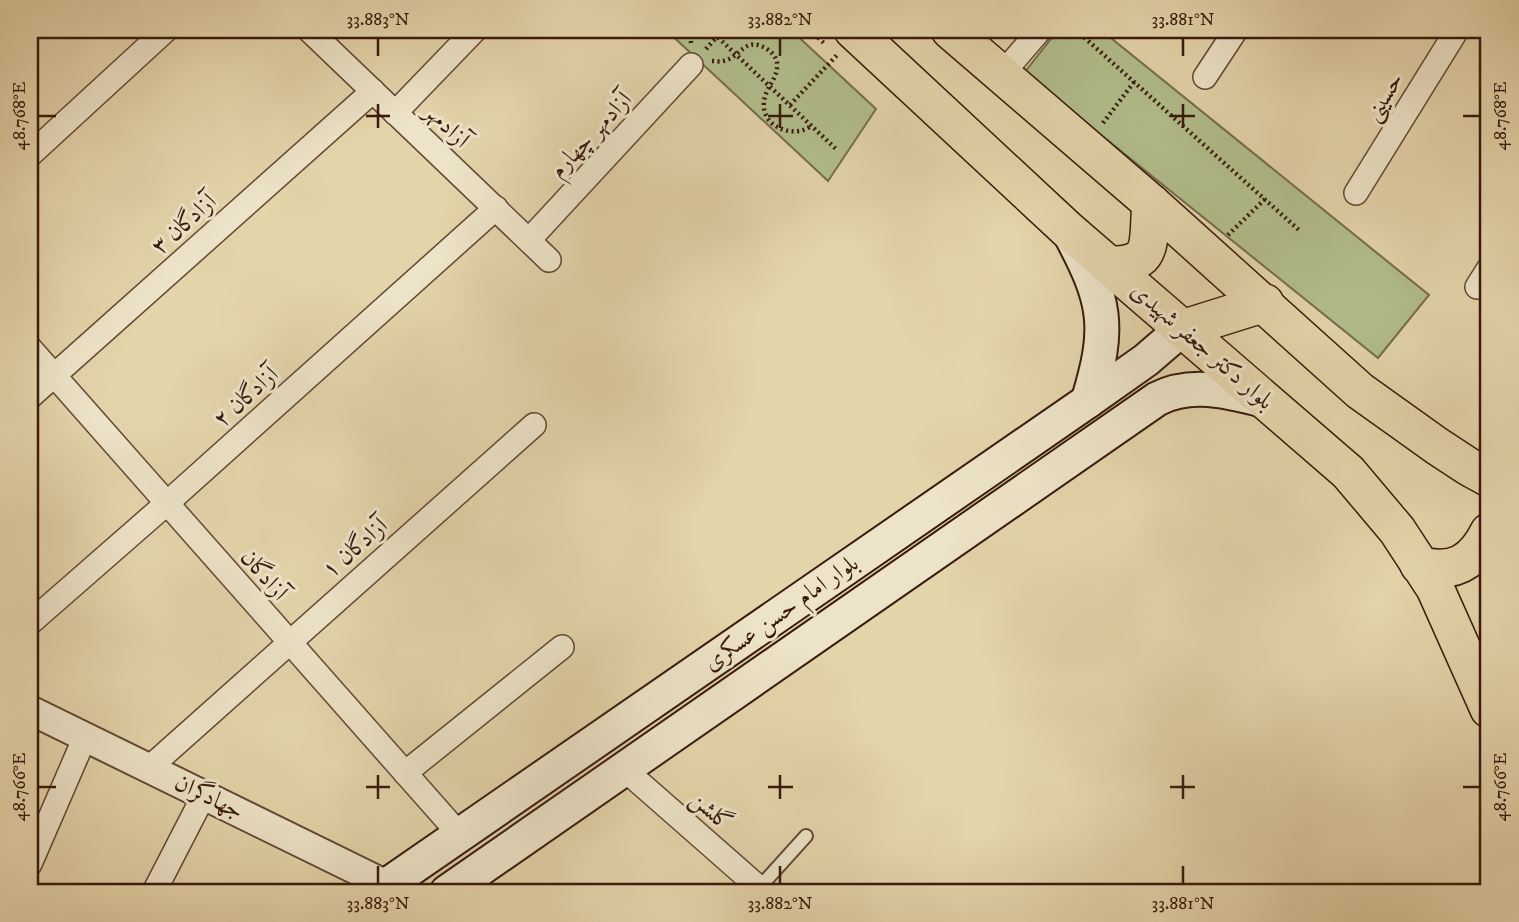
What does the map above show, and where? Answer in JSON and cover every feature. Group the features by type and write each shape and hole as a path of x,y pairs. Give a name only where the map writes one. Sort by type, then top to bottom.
{"main road":[{"path":"950,30 1151,203 1207,256 1265,303 1360,391 1388,413 1489,478"},
{"name":"بلوار دکتر جعفر شهیدی","path":"845,42 1348,472 1396,530 1435,588 1489,709"},
{"path":"1108,265 1125,265 1136,262 1145,255 1151,203"},
{"path":"1068,230 1092,276 1102,320 1100,362 1088,401"},
{"path":"1182,329 1265,303"},
{"name":"بلوار امام حسن عسکری","path":"382,889 1088,401 1146,360 1182,329"},
{"name":"بلوار امام حسن عسکری","path":"447,892 1157,399 1175,391 1190,389 1223,392 1266,401"},
{"path":"1419,565 1432,569 1456,567 1470,559 1482,546 1489,532"}],"street":[{"path":"30,155 166,30"},
{"name":"آزادمهر","path":"309,30 550,260"},
{"path":"395,113 475,30"},
{"path":"1002,74 1040,30"},
{"path":"1205,77 1236,30"},
{"name":"حسینی","path":"1356,193 1457,30"},
{"name":"آزادمهر چهارم","path":"528,240 696,58"},
{"name":"آزادگان ۳","path":"30,397 373,91"},
{"name":"آزادگان ۲","path":"30,622 166,504 496,208"},
{"name":"آزادگان","path":"30,348 460,835"},
{"name":"آزادگان ۱","path":"149,768 534,425"},
{"path":"405,774 562,647"},
{"name":"جهادگران","path":"30,709 204,795 382,889"},
{"path":"30,864 85,737"},
{"name":"گلشن","path":"624,769 758,890"},
{"path":"154,892 204,795"}],"lane":[{"path":"758,890 806,836"}],"path":[{"path":"690,30 696,58 723,62 748,45 763,46 770,51 778,63 778,69 768,85 764,109 773,124 780,128 800,132 811,126"},
{"path":"710,30 836,149"},
{"path":"1076,30 1300,231"},
{"path":"790,105 845,42"},
{"path":"1085,147 1134,82"},
{"path":"1207,256 1265,200"}],"green space":[{"path":"666,30 791,30 876,109 828,181"},
{"path":"1058,30 1101,30 1429,295 1378,358 1024,73"}]}
